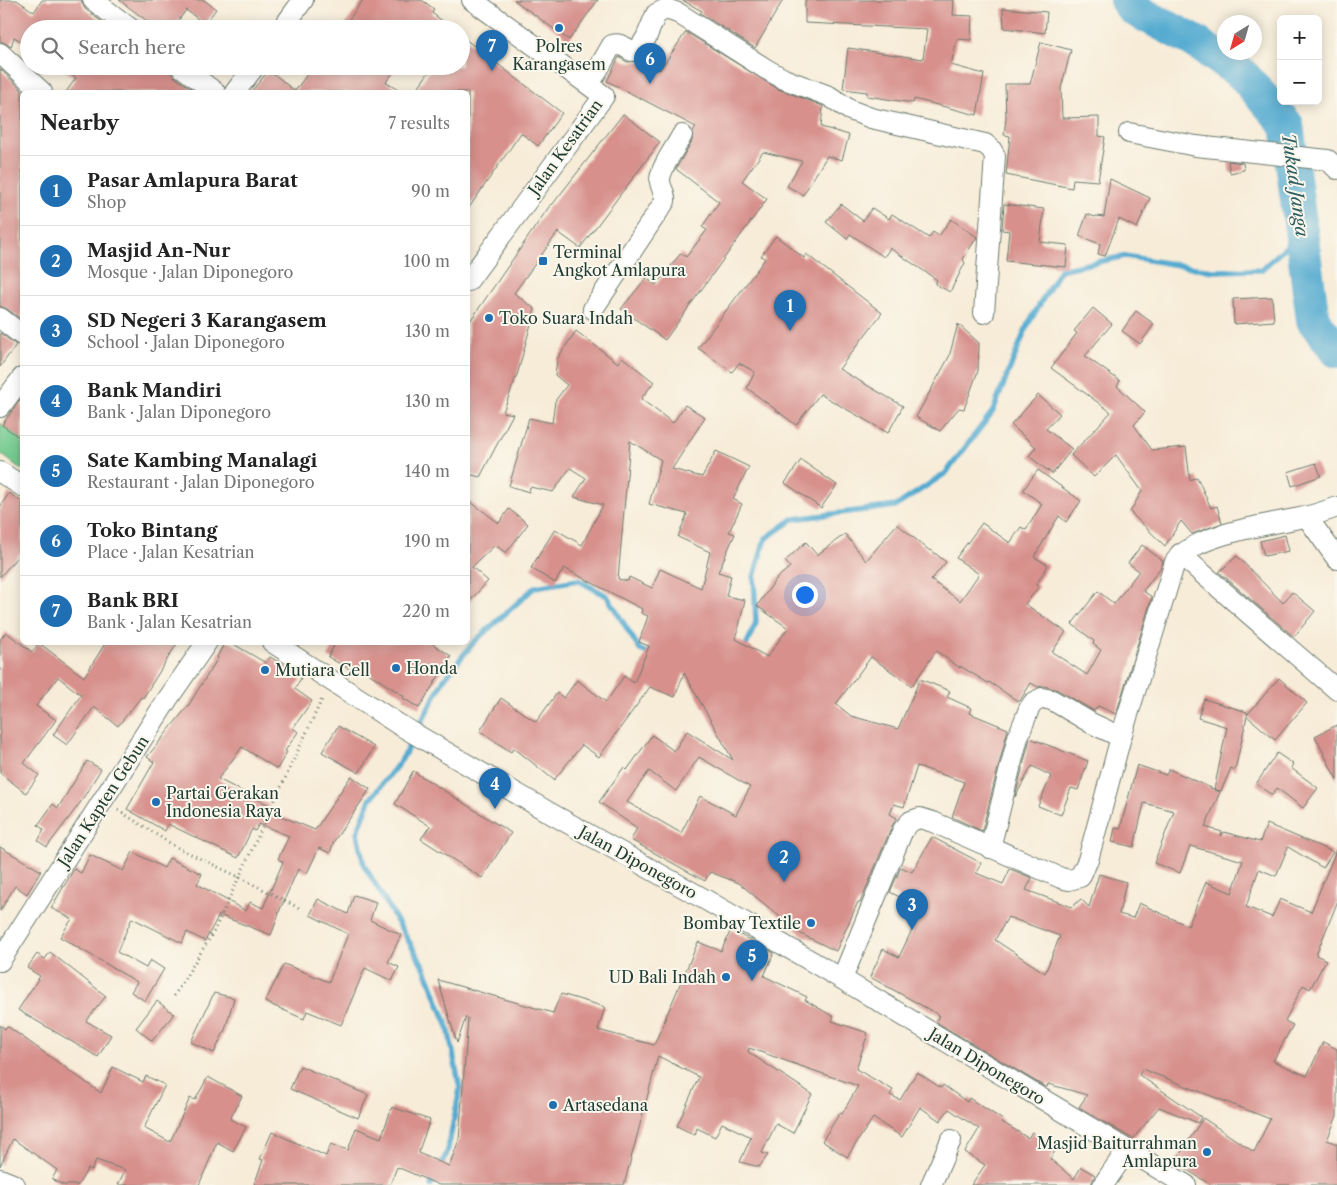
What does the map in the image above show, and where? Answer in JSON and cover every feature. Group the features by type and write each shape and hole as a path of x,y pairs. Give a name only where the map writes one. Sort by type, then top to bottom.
{"street":[{"path":"93,0 119,20"},
{"path":"289,20 303,0"},
{"name":"Jalan Kesatrian","path":"470,278 604,96 472,0"},
{"path":"589,85 612,45 620,44 632,51 639,49 656,14 666,9 678,13 784,79 823,94 850,110 872,118 985,144 995,156 984,313"},
{"path":"0,53 20,72"},
{"path":"24,75 40,90"},
{"path":"192,75 212,90"},
{"path":"236,90 247,75"},
{"path":"1129,134 1196,146 1328,160 1337,169"},
{"path":"593,309 666,201 666,194 660,183 662,171 682,135"},
{"path":"0,318 20,333"},
{"path":"0,407 20,381"},
{"path":"0,472 20,485"},
{"path":"842,980 896,845 907,824 920,818 1061,878 1069,880 1080,877 1088,860 1121,737 1170,576 1180,554 1189,548 1214,538 1307,517 1337,507"},
{"path":"1307,517 1337,559"},
{"path":"1180,554 1337,690"},
{"name":"Jalan Kapten Gebun","path":"0,961 205,645"},
{"name":"Jalan Diponegoro","path":"277,645 398,724 550,813 706,900 1186,1185"},
{"path":"990,848 1018,737 1033,703 1042,698 1052,700 1091,723 1121,737"},
{"path":"931,1185 952,1140"},
{"path":"1103,1185 1128,1150"},
{"path":"0,1178 15,1185"}],"path":[{"path":"174,996 214,932 331,680"},
{"path":"103,801 176,847 301,909"}],"green space":[{"path":"0,423 20,438 20,468 0,453"}],"building":[{"path":"0,0 17,0 34,12 42,0 81,0 85,9 99,20 20,20 20,41 14,37 11,47 0,41"},
{"path":"119,0 204,0 216,9 208,20 200,20 186,10 179,20 146,20"},
{"path":"363,0 422,0 434,9 432,13 441,20 349,20"},
{"path":"514,0 598,0 569,40"},
{"path":"682,0 783,0 755,48 700,13 702,11"},
{"path":"805,0 954,0 953,15 972,16 971,40 957,39 951,65 984,74 977,115 914,99 913,103 867,96 867,92 843,89 848,48 923,59 927,29 805,23"},
{"path":"1003,8 1047,12 1045,33 1004,28"},
{"path":"686,32 778,89 823,106 821,127 849,135 842,160 827,156 803,195 787,186 802,161 763,152 742,181 767,199 665,340 621,309 646,278 656,285 681,253 686,257 707,230 702,227 719,202 676,169 692,141 693,131 696,127 607,81 619,57 627,62 640,61 660,70"},
{"path":"1041,42 1071,50 1061,88 1062,118 1099,117 1099,136 1105,137 1098,181 1073,179 1072,188 1006,175 1010,136 1004,135 1006,119 1005,84 1030,84"},
{"path":"470,43 562,113 538,146 521,133 470,206 470,90 416,90 427,75 470,75"},
{"path":"0,69 22,90 20,90 20,319 0,306"},
{"path":"72,75 172,75 193,90 67,90 76,78"},
{"path":"265,75 275,75 294,90 253,90"},
{"path":"307,75 391,75 386,82 399,90 296,90"},
{"path":"623,114 660,142 580,248 558,232 514,293 535,309 518,372 503,412 513,414 480,477 470,474 470,321 552,205"},
{"path":"1228,161 1243,163 1244,170 1230,173"},
{"path":"1110,179 1150,198 1137,228 1119,219 1105,256 1098,254 1100,244 1079,236 1087,214 1095,217 1104,217"},
{"path":"841,204 863,221 872,208 889,219 892,214 929,238 933,232 939,236 951,219 977,237 963,259 965,263 950,292 935,284 937,280 890,248 884,257 850,234 847,239 826,222"},
{"path":"1004,204 1044,209 1040,242 1068,245 1066,267 1006,261 1009,231 1002,230"},
{"path":"776,236 804,258 806,254 882,313 839,369 903,406 888,433 820,394 796,425 747,388 755,372 739,363 732,372 698,348 765,259 761,256"},
{"path":"1272,297 1274,321 1234,324 1233,299"},
{"path":"1093,308 1112,324 1085,356 1120,381 1117,386 1145,412 1134,425 1152,450 1186,447 1190,480 1197,477 1211,508 1217,506 1222,523 1192,534 1181,521 1165,546 1130,512 1142,491 1116,455 1094,477 1071,455 1111,412 1051,368 1077,333 1074,331"},
{"path":"1136,311 1154,324 1140,344 1122,331"},
{"path":"958,324 979,343 978,371 964,409 959,408 940,431 916,417 949,357"},
{"path":"576,331 618,363 622,357 654,382 641,399 673,423 685,405 705,417 672,469 702,477 716,451 749,467 733,499 742,504 729,532 735,534 718,572 731,576 726,596 745,600 736,639 767,657 788,628 757,606 776,579 790,567 785,561 806,542 817,555 845,534 866,561 897,524 946,562 931,580 960,601 979,574 956,558 982,523 1010,543 1021,527 1026,530 1042,504 1023,490 1038,470 1081,501 1066,522 1059,516 1034,557 1048,565 1036,585 1039,587 1025,604 1066,632 1052,652 1087,675 1101,650 1093,644 1094,641 1072,624 1098,591 1114,604 1139,571 1128,563 1142,545 1163,561 1161,567 1143,591 1152,597 1116,714 1098,706 1094,711 1058,690 1044,686 1038,687 1031,683 1019,702 989,682 960,666 960,668 936,651 912,686 871,657 836,704 851,716 898,729 920,679 950,691 947,697 971,708 969,713 1008,729 982,831 952,817 964,782 917,766 904,807 894,804 890,814 897,818 860,903 858,902 836,951 801,934 739,883 710,872 705,881 631,840 637,828 599,802 624,767 627,770 652,735 674,751 687,731 733,760 684,673 675,697 650,687 599,757 582,745 554,780 514,748 511,752 480,731 501,698 536,722 557,693 564,698 577,680 606,702 624,676 634,683 649,646 639,642 648,616 641,613 642,609 564,568 555,583 531,568 555,529 582,545 603,505 574,497 586,478 570,468 553,492 530,487 529,492 509,486 529,418 552,423 555,401 567,385 555,375 557,359","holes":["630,441 661,460 649,504 687,514 678,537 710,552 701,588 660,569 652,588 629,577 628,581 618,579","699,757 750,787 736,815 700,796 681,833 627,802 649,771 676,791"]},
{"path":"0,333 16,345 0,367"},
{"path":"1038,395 1060,414 1046,429 1072,449 1052,474 1029,456 1036,447 1011,425"},
{"path":"20,400 20,438 2,425"},
{"path":"801,460 837,485 821,508 785,483"},
{"path":"1316,463 1321,476 1292,486 1288,472"},
{"path":"9,493 20,501 20,553 0,577 0,507"},
{"path":"470,501 499,523 509,509 528,524 506,553 495,545 472,567 488,581 470,601"},
{"path":"1285,535 1289,551 1264,556 1260,541"},
{"path":"1237,556 1283,603 1292,592 1315,611 1294,637 1219,572"},
{"path":"6,632 20,643 20,645 32,652 37,645 42,645 84,677 104,645 176,645 143,698 141,697 118,726 94,707 67,745 53,735 81,695 58,677 36,706 56,720 24,763 39,775 26,793 0,773 0,640"},
{"path":"223,645 235,645 266,663 270,657 302,676 295,689 312,701 293,728 298,732 285,751 287,752 277,769 242,747 218,779 269,805 266,810 315,830 351,776 370,789 334,841 330,853 319,848 307,873 298,869 271,935 219,915 205,941 187,932 182,943 132,918 117,952 146,968 150,960 164,969 145,1001 131,992 137,982 60,937 72,919 51,908 74,869 81,873 90,855 123,871 133,852 164,868 169,858 202,874 197,884 246,911 250,902 263,908 283,862 278,859 289,836 259,824 255,831 252,829 238,858 168,824 165,831 127,809 154,762 147,757 188,706"},
{"path":"334,645 434,645 451,656 419,708 403,698 404,696 357,666 354,672 328,657"},
{"path":"1279,678 1307,703 1275,740 1247,716 1235,770 1231,768 1221,791 1214,790 1227,727 1198,718 1204,699 1247,712 1247,715"},
{"path":"1337,725 1337,780 1315,736"},
{"path":"338,726 374,747 359,773 322,752"},
{"path":"1030,738 1088,761 1078,790 1071,788 1061,815 1038,806 1051,776 1032,766 1015,797"},
{"path":"1277,753 1293,764 1291,768 1318,788 1303,808 1277,788 1272,795 1256,784"},
{"path":"87,761 101,769 80,803 47,847 38,841 44,830 38,825 53,804 58,808"},
{"path":"1137,765 1166,775 1169,769 1220,792 1205,827 1222,832 1221,836 1224,832 1260,842 1267,824 1333,852 1323,868 1288,847 1276,876 1259,869 1246,907 1272,917 1280,899 1311,912 1337,848 1337,903 1316,955 1326,960 1310,989 1303,985 1285,1021 1293,1025 1273,1061 1307,1076 1323,1042 1337,1049 1337,1116 1327,1140 1337,1144 1337,1185 1211,1185 1175,1162 1203,1118 1254,1152 1270,1119 1142,1069 1139,1075 1201,1117 1198,1123 1159,1107 1133,1139 1079,1107 1087,1095 1048,1084 1045,1087 936,1022 939,1015 870,977 883,949 899,957 922,909 890,892 901,867 912,872 932,837 981,863 976,873 1003,884 1010,869 1032,878 1026,890 1072,907 1081,899 1089,907 1099,874 1126,882 1119,914 1133,918 1139,903 1188,926 1206,882 1232,893 1243,861 1190,846 1180,873 1154,863 1174,811 1144,803 1134,847 1112,842 1115,828 1120,829","holes":["1008,917 1060,936 1045,973 995,940"]},
{"path":"413,771 511,833 482,878 421,839 430,826 395,804"},
{"path":"0,847 41,871 27,894 15,886 0,911"},
{"path":"354,895 376,902 370,920 401,935 388,962 399,967 392,981 365,968 341,1025 307,1011 304,1019 265,1002 284,964 329,982 348,934 310,915 318,899 348,914"},
{"path":"731,930 774,953 764,976 807,997 805,1000 834,1017 832,1021 868,1033 856,1069 893,1090 890,1095 900,1100 917,1072 941,1088 943,1085 967,1102 969,1098 1028,1138 1032,1132 1057,1148 1050,1159 1074,1179 1081,1167 1095,1175 1091,1185 971,1185 985,1165 965,1152 979,1129 949,1109 940,1121 920,1107 902,1137 873,1118 847,1157 822,1141 840,1113 842,1114 858,1086 749,1048 748,1052 812,1094 793,1133 776,1124 762,1153 768,1155 759,1167 740,1162 751,1137 722,1123 715,1137 697,1128 695,1135 677,1126 699,1077 658,1056 624,1185 439,1185 397,1167 390,1185 254,1185 263,1160 260,1159 272,1132 326,1156 331,1144 348,1150 356,1128 381,1138 392,1107 430,1120 418,1153 449,1166 459,1140 468,1018 466,1017 457,1043 438,980 553,1013 561,994 605,1007 598,1030 654,1045 698,942 721,951"},
{"path":"50,952 106,996 86,1021 111,1035 98,1057 18,1010 40,976 27,968 37,954 45,959"},
{"path":"214,993 234,998 225,1030 214,1053 191,1042"},
{"path":"157,1001 174,1014 152,1041 136,1028"},
{"path":"0,1025 5,1029 7,1026 101,1093 113,1067 143,1082 146,1076 165,1085 144,1128 170,1142 190,1098 195,1100 208,1077 242,1096 230,1119 246,1127 233,1151 217,1142 199,1185 118,1185 125,1170 96,1160 92,1170 88,1168 78,1185 63,1185 52,1179 57,1170 13,1139 0,1166"},
{"path":"300,1066 368,1095 358,1118 290,1089"}],"waterway":[{"name":"Tukad Janga","path":"1126,0 1133,9 1194,41 1243,75 1287,125 1313,320 1337,351"},
{"path":"744,650 756,623 754,577 765,539 793,519 896,506 946,473 993,411 1027,326 1060,270 1125,256 1213,271 1261,270 1302,232"},
{"path":"431,1185 447,1153 460,1089 448,1027 425,969 364,865 357,833 370,800 402,759 444,679 474,642 535,587 578,580 607,596 640,650 653,655"}],"place":[{"name":"Polres Karangasem","path":"559,28"},
{"name":"Bank BRI","path":"492,71"},
{"name":"Toko Bintang","path":"650,84"},
{"name":"Terminal Angkot Amlapura","path":"543,261"},
{"name":"Toko Suara Indah","path":"489,318"},
{"name":"Pasar Amlapura Barat","path":"790,331"},
{"name":"Honda","path":"396,668"},
{"name":"Mutiara Cell","path":"265,670"},
{"name":"Partai Gerakan Indonesia Raya","path":"156,802"},
{"name":"Bank Mandiri","path":"495,809"},
{"name":"Masjid An-Nur","path":"784,882"},
{"name":"Bombay Textile","path":"811,923"},
{"name":"SD Negeri 3 Karangasem","path":"912,930"},
{"name":"UD Bali Indah","path":"726,977"},
{"name":"Sate Kambing Manalagi","path":"752,981"},
{"name":"Artasedana","path":"553,1105"},
{"name":"Masjid Baiturrahman Amlapura","path":"1207,1152"}]}
